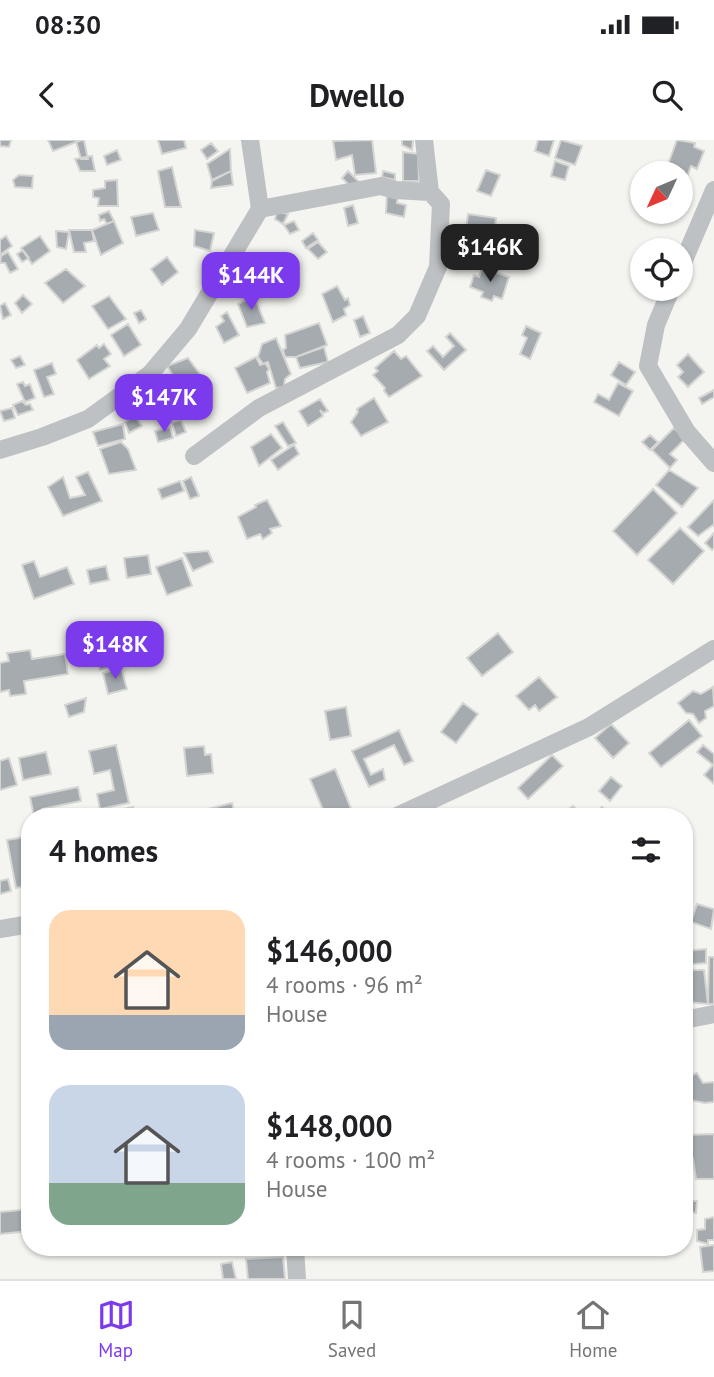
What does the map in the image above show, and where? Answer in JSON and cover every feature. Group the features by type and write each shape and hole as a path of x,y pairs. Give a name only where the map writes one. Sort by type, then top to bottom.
{"street":[{"path":"0,450 88,419 150,374 188,329 260,209 250,140"},
{"path":"194,456 259,408 398,335 417,316 438,267 441,204 430,192 424,140"},
{"path":"260,209 382,186 396,190 430,192"},
{"path":"693,239 714,190"},
{"path":"666,301 656,325 648,366 687,432 714,463"},
{"path":"414,808 589,727 714,649"},
{"path":"0,929 21,926"},
{"path":"693,1018 714,1014"},
{"path":"296,1256 297,1279"}],"building":[{"path":"0,140 11,140 9,147 0,146"},
{"path":"48,140 78,140 79,141 53,151"},
{"path":"84,140 88,159 81,159 76,141"},
{"path":"158,140 184,140 186,148 162,154"},
{"path":"372,140 376,173 355,175 352,155 336,160 333,141"},
{"path":"402,140 413,140 412,150 402,145"},
{"path":"538,140 554,140 549,156 535,151"},
{"path":"561,140 582,146 575,165 555,158"},
{"path":"677,140 695,143 694,147 704,151 697,169 693,167 693,161 669,161"},
{"path":"211,143 218,151 207,159 201,150"},
{"path":"230,149 231,171 212,181 207,164"},
{"path":"117,150 121,160 107,165 104,156"},
{"path":"403,152 418,154 419,181 403,181"},
{"path":"92,156 95,171 80,171 75,159"},
{"path":"555,161 569,166 565,180 551,176"},
{"path":"172,167 181,207 165,207 158,171"},
{"path":"486,170 500,175 491,196 477,191"},
{"path":"231,171 233,185 211,188 212,180"},
{"path":"348,171 359,182 353,189 342,178"},
{"path":"383,171 395,174 395,180 382,177"},
{"path":"19,175 33,176 32,188 15,187 13,180"},
{"path":"117,180 118,206 98,206 99,198 93,197 93,190 105,188 105,181"},
{"path":"387,192 398,193 397,203 406,205 404,217 386,213"},
{"path":"353,205 358,223 348,226 344,208"},
{"path":"109,211 114,221 107,224 104,219 100,221 99,215"},
{"path":"277,212 288,214 283,224 275,219"},
{"path":"153,213 159,230 136,236 131,217"},
{"path":"468,214 496,218 492,250 464,246"},
{"path":"114,221 123,243 101,255 92,230"},
{"path":"294,221 299,230 290,234 284,225"},
{"path":"69,230 92,230 94,241 84,243 86,252 74,252"},
{"path":"195,230 214,233 210,251 194,246"},
{"path":"56,231 69,232 66,249 57,247"},
{"path":"313,233 318,240 306,248 302,241"},
{"path":"6,236 12,246 0,255 0,240"},
{"path":"40,236 50,251 32,264 21,248"},
{"path":"318,242 327,252 318,259 308,249"},
{"path":"23,250 29,258 22,262 17,254"},
{"path":"8,252 18,269 10,273 5,263 0,263 1,256"},
{"path":"167,257 178,272 162,285 151,269"},
{"path":"482,268 509,277 502,299 494,296 492,301 481,297 483,292 470,287 474,275 479,277"},
{"path":"66,269 85,286 63,303 45,283"},
{"path":"337,286 345,300 348,298 350,305 344,309 346,315 333,322 322,294"},
{"path":"23,295 32,304 22,313 15,303"},
{"path":"109,296 126,319 108,329 92,306"},
{"path":"254,296 265,323 247,327 238,304"},
{"path":"5,303 11,315 3,319 0,306"},
{"path":"141,310 146,319 139,323 134,313"},
{"path":"227,312 239,335 224,343 216,327 224,321 221,316"},
{"path":"363,316 370,333 360,337 354,320"},
{"path":"319,323 327,345 296,357 285,357 285,335"},
{"path":"128,324 141,345 124,356 111,335"},
{"path":"526,326 541,333 530,359 520,354 527,338 522,335"},
{"path":"450,333 466,350 444,370 427,351 433,346 443,357 454,346 446,337"},
{"path":"276,338 291,374 285,379 284,387 276,388 268,362 263,364 258,357 262,344"},
{"path":"104,344 111,354 104,359 110,366 89,379 77,360 97,345 99,348"},
{"path":"324,347 328,362 300,368 296,357"},
{"path":"394,351 401,359 406,356 422,376 389,397 373,375 378,371 375,368"},
{"path":"688,354 704,372 688,387 678,377 683,372 677,365"},
{"path":"20,356 25,365 16,368 11,360"},
{"path":"256,357 260,365 265,363 269,369 267,372 270,383 247,393 235,368"},
{"path":"188,358 202,377 189,387 184,380 178,383 167,366"},
{"path":"619,362 635,372 626,385 611,375"},
{"path":"52,363 56,374 47,377 54,394 44,397 34,370"},
{"path":"23,382 25,386 30,384 35,398 25,402 17,384"},
{"path":"618,383 633,391 619,416 594,402 598,394 609,400"},
{"path":"714,390 714,397 702,404 699,398"},
{"path":"374,398 388,422 361,436 351,422 358,412 357,409"},
{"path":"320,399 328,411 323,413 320,410 323,416 308,426 299,411"},
{"path":"22,401 26,405 30,404 33,410 18,415 13,405"},
{"path":"12,408 15,418 4,421 0,411"},
{"path":"135,416 142,426 129,433 125,422"},
{"path":"181,420 186,432 176,436 172,423"},
{"path":"283,422 296,443 288,446 275,426"},
{"path":"123,424 125,439 98,446 93,432"},
{"path":"170,427 173,438 158,442 155,431"},
{"path":"674,428 685,439 670,454 677,460 670,468 652,450"},
{"path":"271,434 282,448 259,466 251,447"},
{"path":"650,435 658,442 650,450 642,442"},
{"path":"121,442 128,449 136,470 109,474 100,449"},
{"path":"294,445 299,454 278,470 271,460"},
{"path":"669,470 698,488 682,507 656,485"},
{"path":"88,472 102,501 63,516 48,487 63,477 70,498 85,495 76,477"},
{"path":"191,477 199,496 190,499 183,481"},
{"path":"180,481 184,491 162,499 158,489"},
{"path":"653,489 677,513 637,555 613,531"},
{"path":"267,500 281,526 270,529 272,533 263,539 260,534 247,539 238,517"},
{"path":"714,500 714,526 698,536 688,527"},
{"path":"680,528 704,551 673,584 648,560"},
{"path":"714,533 714,548 712,550 705,543"},
{"path":"208,551 213,562 193,571 184,553"},
{"path":"148,555 151,574 127,578 124,558"},
{"path":"182,558 192,586 167,595 156,567"},
{"path":"34,561 40,577 67,567 74,584 34,599 22,565"},
{"path":"106,566 109,580 90,584 87,570"},
{"path":"113,633 123,662 100,670 89,640"},
{"path":"498,633 513,652 482,676 467,658"},
{"path":"30,650 32,659 65,654 68,674 24,681 26,694 10,696 9,690 0,692 0,663 9,661 7,653"},
{"path":"121,668 127,689 108,694 103,673"},
{"path":"539,677 557,697 539,711 535,705 529,710 516,696"},
{"path":"713,687 714,706 705,711 706,718 699,723 693,714 686,713 678,703 693,691 701,694"},
{"path":"86,698 84,712 69,717 65,705"},
{"path":"463,703 478,714 456,743 441,732"},
{"path":"346,707 351,736 330,740 325,711"},
{"path":"689,720 702,736 661,767 649,753"},
{"path":"611,724 629,743 613,758 595,738"},
{"path":"399,730 413,761 404,765 394,745 364,759 371,775 383,769 385,780 369,787 352,751"},
{"path":"116,745 129,803 100,808 97,794 114,790 110,770 94,774 89,751"},
{"path":"703,745 714,754 714,784 704,775 713,765 697,752"},
{"path":"204,746 205,755 211,754 213,773 187,776 184,748"},
{"path":"46,752 51,774 23,780 19,758"},
{"path":"552,755 563,766 528,799 518,788"},
{"path":"9,758 17,785 0,790 0,761"},
{"path":"335,769 351,808 322,808 310,779"},
{"path":"611,777 622,786 610,801 599,791"},
{"path":"78,787 81,801 32,808 30,797"},
{"path":"232,803 233,808 212,808"},
{"path":"21,838 21,887 16,888 7,840"},
{"path":"8,879 11,891 0,894 0,881"},
{"path":"697,904 714,909 711,929 693,923"},
{"path":"706,949 706,963 693,964 693,950"},
{"path":"709,957 714,957 714,1004 708,1004"},
{"path":"693,970 704,970 708,1004 693,1003"},
{"path":"697,1073 703,1083 714,1082 714,1102 693,1101 693,1074"},
{"path":"714,1134 714,1179 696,1179 693,1135"},
{"path":"693,1201 697,1201 696,1213 693,1212"},
{"path":"21,1210 21,1232 0,1234 0,1212"},
{"path":"714,1217 714,1240 708,1240 708,1244 697,1241 697,1230 705,1229 705,1219"},
{"path":"714,1245 714,1271 703,1272 700,1247"},
{"path":"283,1257 285,1279 248,1279 246,1259"},
{"path":"232,1262 236,1279 223,1279 221,1264"}]}
